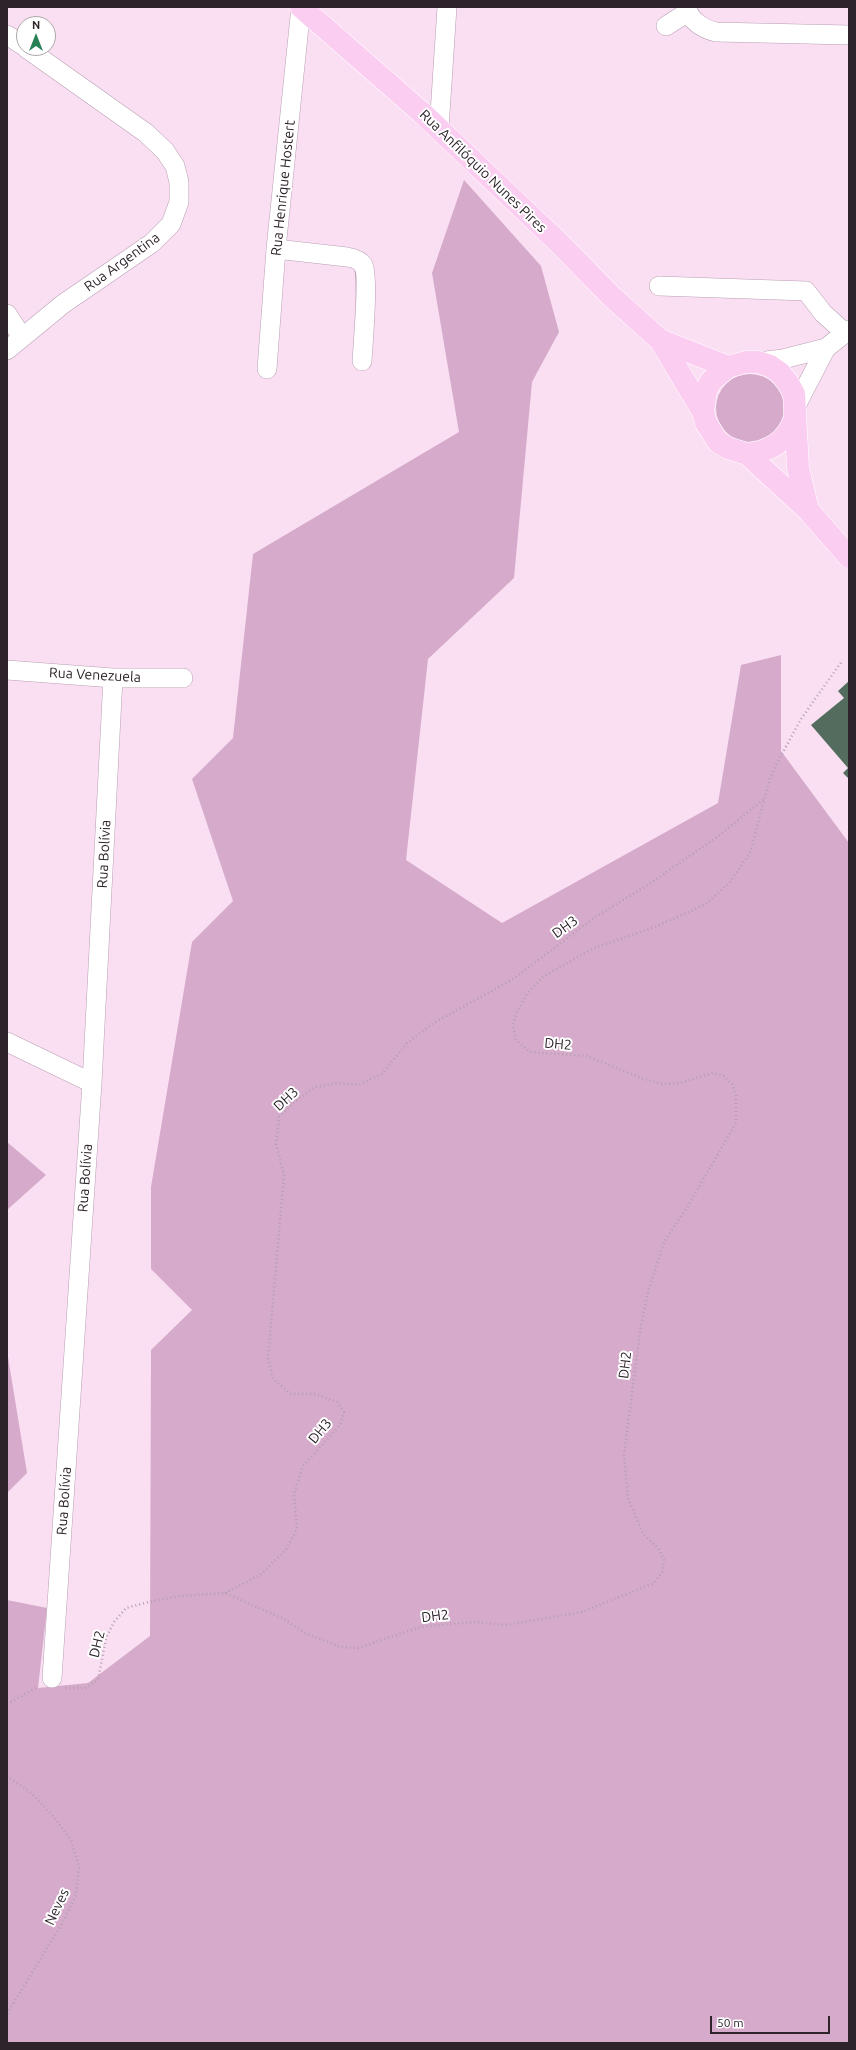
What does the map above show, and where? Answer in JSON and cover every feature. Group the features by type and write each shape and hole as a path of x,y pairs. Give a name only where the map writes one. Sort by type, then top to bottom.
{"main road":[{"name":"Rua Anfilóquio Nunes Pires","path":"301,7 439,129 559,243 611,296 660,340 703,412 706,423 718,442 728,448 747,454 808,510 849,557"},
{"name":"Rua Anfilóquio Nunes Pires","path":"660,340 728,367"},
{"path":"703,412 706,391 711,381 728,367 746,362 758,362"},
{"name":"Rua Anfilóquio Nunes Pires","path":"758,362 770,366 780,373 794,394 798,468 808,510"},
{"path":"747,454 762,452 774,447 787,434 795,412"}],"street":[{"name":"Rua Henrique Hostert","path":"266,369 276,249 301,7"},
{"path":"439,129 447,7"},
{"path":"666,26 688,9 696,23 706,30 716,32 849,35"},
{"name":"Rua Argentina","path":"7,35 16,41"},
{"name":"Rua Argentina","path":"7,350 63,304 152,243 171,224 179,202 179,182 175,166 165,151 146,133 38,56"},
{"path":"276,249 347,257 357,259 363,264 366,270 366,285 362,361"},
{"path":"660,286 806,291 823,313 847,331 826,348 783,359 758,362"},
{"path":"7,314 22,338"},
{"path":"795,412 826,348"},
{"name":"Rua Venezuela","path":"7,670 113,678 183,678"},
{"name":"Rua Bolívia","path":"52,1678 92,1083 113,678"},
{"path":"7,1042 92,1083"}],"path":[{"name":"DH2","path":"52,1678 65,1688 85,1688 98,1680 106,1638 114,1622 126,1608 180,1596 225,1593 284,1619 305,1633 341,1647 358,1648 420,1627 473,1622 506,1625 582,1612 654,1583 662,1572 664,1560 658,1548 643,1534 628,1498 624,1455 640,1331 648,1292 664,1242 688,1206 736,1123 736,1096 733,1085 724,1076 713,1074 679,1083 661,1084 641,1078 587,1056 530,1052 516,1040 513,1025 517,1012 527,994 544,976 594,948 655,927 706,904 730,882 750,853 770,778 801,719 842,661"},
{"name":"DH3","path":"225,1593 260,1575 286,1550 297,1529 294,1494 303,1466 340,1425 344,1412 337,1402 316,1394 291,1394 273,1380 268,1358 284,1175 276,1144 279,1117 294,1102 315,1087 337,1083 358,1085 382,1074 407,1043 432,1024 513,979 595,917 648,885 717,837 764,798"},
{"path":"7,1704 52,1678"},
{"name":"Neves","path":"7,1776 30,1792 53,1816 71,1840 79,1867 76,1895 64,1920 7,2014"}],"shaded area":[{"path":"464,180 541,266 559,332 532,382 514,578 428,659 406,860 502,923 718,803 741,665 781,655 781,751 849,843 849,2043 7,2043 7,1600 47,1608 38,1688 88,1683 150,1636 151,1350 192,1310 151,1269 151,1187 192,942 233,901 192,779 233,738 253,554 459,432 432,273"},
{"path":"750,374 763,377 774,384 781,395 784,408 781,421 774,432 763,439 750,442 737,439 726,432 719,421 716,408 719,395 726,384 737,377"},
{"path":"7,1142 46,1175 7,1210"},
{"path":"7,1351 27,1473 7,1493"}],"building":[{"path":"849,681 849,779 843,773 848,768 811,725 844,698 838,691"}]}
